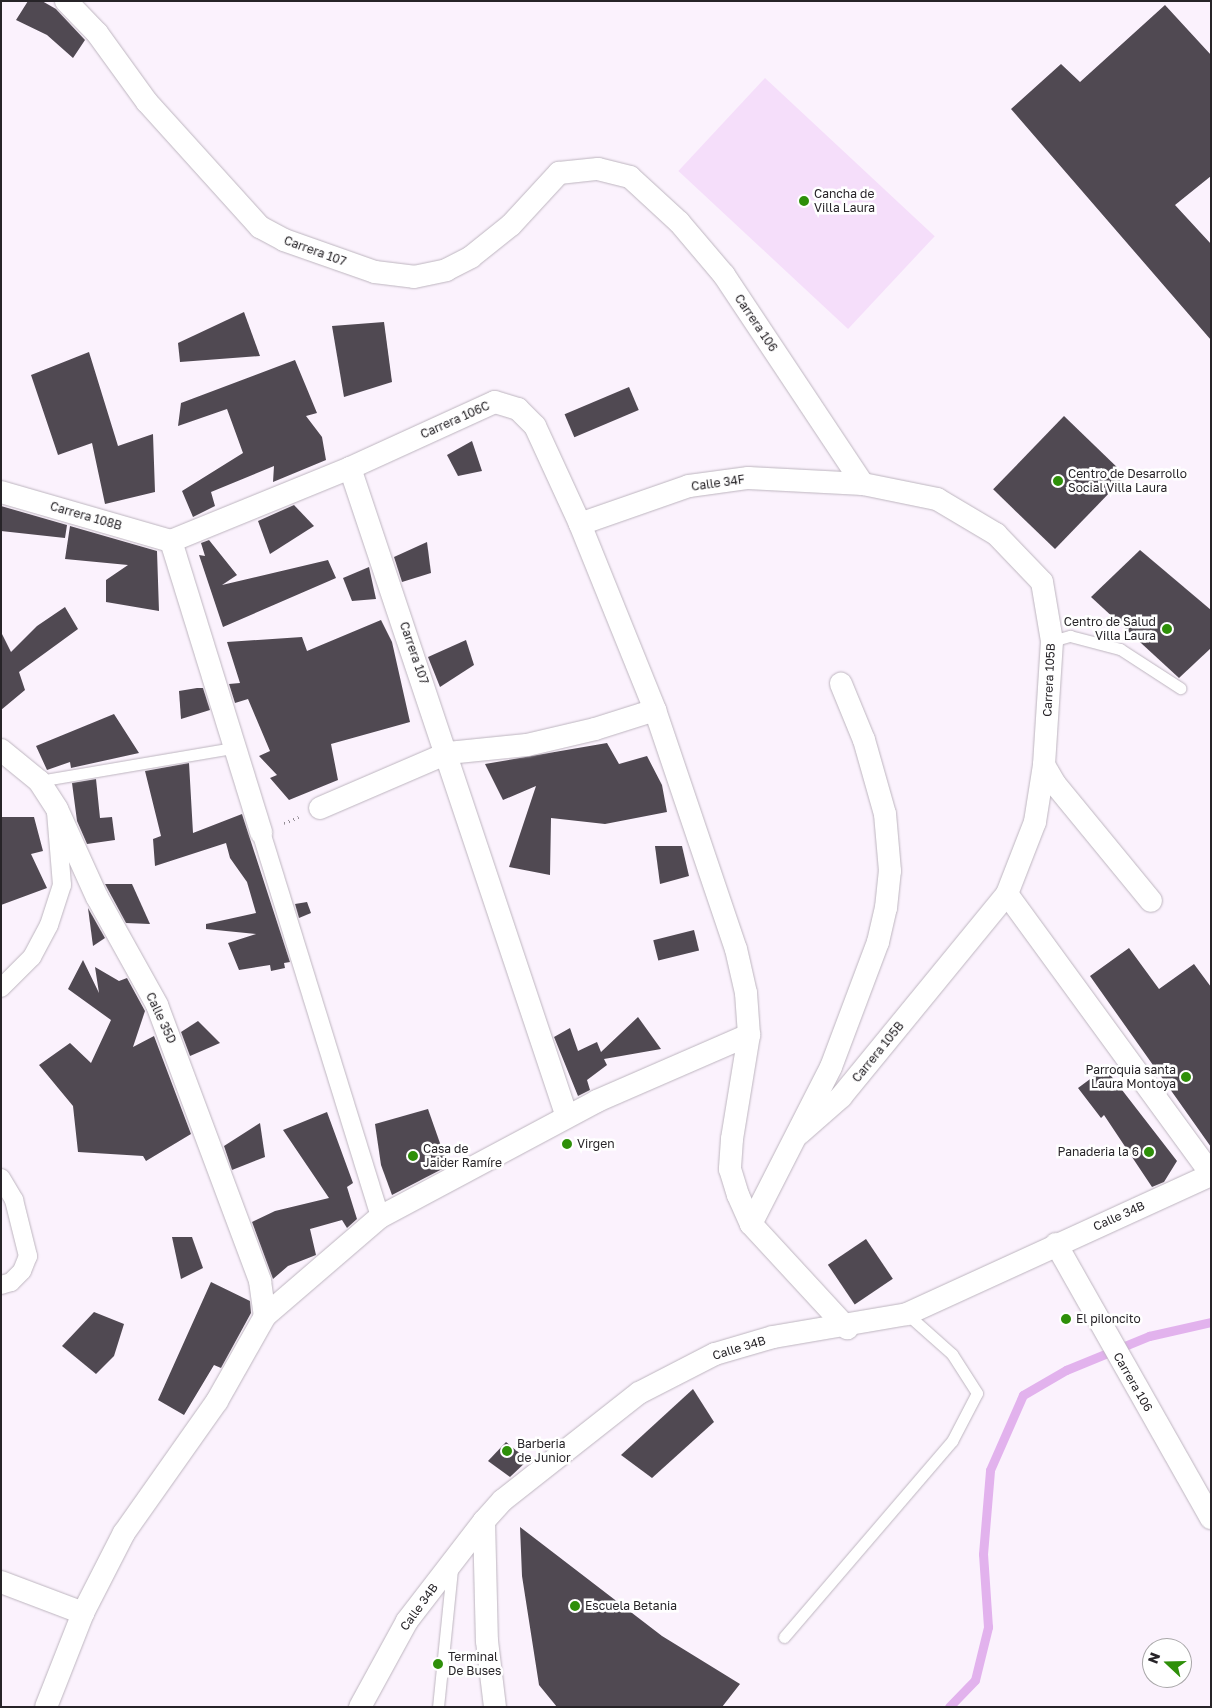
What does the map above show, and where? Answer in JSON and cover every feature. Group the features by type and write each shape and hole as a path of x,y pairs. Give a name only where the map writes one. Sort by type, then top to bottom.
{"street":[{"name":"Carrera 107","path":"66,1 97,33 147,102 260,227 284,240 375,272 414,277 446,270 470,258 511,224 560,173 598,169 630,176"},
{"name":"Carrera 106","path":"630,176 679,222 724,275 862,484"},
{"name":"Carrera 106C","path":"170,542 350,468 495,402 518,409 534,426 580,524 655,710 736,949 746,993 749,1035 730,1169 751,1224"},
{"name":"Carrera 107","path":"350,468 448,753 567,1117"},
{"name":"Calle 34F","path":"580,524 689,486 738,479 794,478 862,484"},
{"name":"Carrera 105B","path":"800,1133 841,1097 1007,894 1034,822 1044,764 1052,641 1042,582 996,534 937,499 862,484"},
{"name":"Carrera 108B","path":"1,492 170,542"},
{"path":"170,542 232,748 261,832 380,1217"},
{"path":"840,684 864,740 885,814 890,871 878,942 831,1067 800,1133 751,1224 847,1328"},
{"path":"320,808 448,753 527,745 595,730 655,710"},
{"name":"Calle 35D","path":"1,750 39,781 57,809 76,856 169,1032 260,1281 265,1316"},
{"path":"1044,764 1055,784 1151,901"},
{"path":"1,988 32,957 49,925 62,886 57,809"},
{"path":"1007,894 1211,1174"},
{"path":"46,1707 82,1613 124,1533 217,1401 265,1316 380,1217 567,1117 749,1035"},
{"name":"Calle 34B","path":"360,1707 407,1621 484,1521 503,1500 639,1393 715,1354 773,1338 847,1328 908,1314 1211,1174"},
{"path":"1,1178 14,1200 28,1256 22,1271 11,1282 1,1285"},
{"name":"Carrera 106","path":"1056,1244 1094,1317 1211,1518"},
{"path":"484,1521 487,1641 495,1707"},
{"path":"1,1582 82,1613"}],"lane":[{"path":"1052,641 1070,636 1120,648 1180,688"},
{"path":"39,781 232,748"},
{"path":"784,1637 952,1441 977,1394 952,1354 908,1314"},
{"path":"438,1707 453,1562"}],"path":[{"path":"261,832 320,808"}],"shaded area":[{"name":"Cancha de Villa Laura","path":"765,78 935,236 848,329 678,171"}],"building":[{"path":"28,1 42,1 56,9 85,40 73,58 47,35 16,20"},
{"path":"1165,5 1211,55 1211,176 1175,205 1211,244 1211,340 1011,109 1061,64 1080,82"},
{"path":"244,312 260,356 180,362 178,343"},
{"path":"384,322 392,382 344,397 332,326"},
{"path":"89,352 118,446 153,434 155,492 105,504 92,443 58,455 31,375"},
{"path":"295,360 317,413 306,416 322,437 326,460 273,482 274,466 211,492 215,506 193,517 182,491 243,453 227,409 178,426 181,403"},
{"path":"629,387 639,410 574,437 565,414"},
{"name":"Centro de Desarrollo Social Villa Laura","path":"1064,416 1126,476 1055,549 993,489"},
{"path":"472,441 482,471 458,476 447,455"},
{"path":"294,505 314,526 270,554 258,521"},
{"path":"1,506 67,525 65,538 1,531"},
{"path":"70,526 157,551 159,611 106,602 106,580 128,565 65,559"},
{"path":"209,540 237,575 222,585 328,560 336,578 223,627 199,555 205,556 201,543"},
{"path":"427,542 431,573 402,582 394,557"},
{"name":"Centro de Salud Villa Laura","path":"1140,550 1211,610 1211,648 1179,678 1091,597"},
{"path":"369,567 376,599 352,601 343,578"},
{"path":"65,607 78,629 19,672 25,690 1,710 1,632 11,652 37,626"},
{"path":"381,620 392,642 410,722 331,744 338,780 289,800 270,778 277,775 259,756 270,751 248,699 235,703 229,684 240,683 227,642 302,637 307,651"},
{"path":"466,640 474,665 440,687 428,657"},
{"path":"203,688 210,710 181,719 179,691"},
{"path":"114,714 139,753 71,768 70,762 47,770 36,746"},
{"path":"607,743 619,764 647,756 662,785 667,812 605,824 551,818 550,875 509,867 536,786 503,800 485,764"},
{"path":"189,763 193,833 242,814 290,962 284,963 285,968 271,971 270,965 239,970 228,943 256,934 206,929 206,924 256,913 247,882 230,858 226,843 155,866 153,839 161,836 145,771"},
{"path":"96,779 100,818 112,817 115,840 87,844 77,821 72,783"},
{"path":"1,817 34,817 43,851 31,854 47,888 1,905"},
{"path":"655,846 682,846 689,876 660,884"},
{"path":"105,884 132,884 150,924 126,923"},
{"path":"307,902 311,913 299,918 295,904"},
{"path":"88,908 105,938 93,946"},
{"path":"694,930 699,950 658,961 653,940"},
{"name":"Parroquia santa Laura Montoya","path":"1129,948 1159,989 1194,964 1211,987 1211,1147 1090,976"},
{"path":"83,960 99,993 95,967 119,981 127,978 145,1011 133,1047 154,1036 191,1134 146,1161 143,1156 78,1152 73,1106 39,1065 70,1043 91,1063 111,1020 68,989"},
{"path":"638,1017 661,1049 604,1059 607,1065 587,1080 590,1090 578,1096 554,1037 570,1028 578,1051 597,1042 601,1052"},
{"path":"198,1021 220,1043 190,1056 181,1032"},
{"path":"1105,1068 1177,1161 1164,1182 1152,1187 1104,1115 1101,1118 1078,1088"},
{"name":"Casa de Jaider Ramíre","path":"428,1109 448,1166 392,1195 381,1165 375,1124"},
{"path":"327,1112 353,1183 347,1187 357,1219 347,1228 342,1220 310,1229 316,1255 288,1266 273,1279 252,1222 275,1211 329,1198 283,1130"},
{"path":"260,1123 265,1157 232,1170 224,1146"},
{"path":"172,1237 192,1237 203,1268 181,1279"},
{"path":"866,1239 893,1279 855,1305 828,1265"},
{"path":"211,1282 250,1301 251,1313 221,1368 214,1365 184,1415 158,1400"},
{"path":"94,1312 124,1324 114,1356 96,1374 62,1346"},
{"path":"693,1389 714,1422 652,1478 621,1455"},
{"name":"Barberia de Junior","path":"506,1442 528,1460 510,1477 488,1461"},
{"name":"Escuela Betania","path":"520,1527 662,1636 740,1684 722,1707 557,1707 539,1685 522,1576"}],"waterway":[{"path":"949,1707 975,1680 988,1627 983,1554 990,1470 1023,1395 1066,1370 1149,1336 1211,1322"}],"place":[{"name":"Cancha de Villa Laura","path":"804,201"},
{"name":"Centro de Desarrollo Social Villa Laura","path":"1058,481"},
{"name":"Centro de Salud Villa Laura","path":"1167,629"},
{"name":"Parroquia santa Laura Montoya","path":"1186,1077"},
{"name":"Virgen","path":"567,1144"},
{"name":"Panaderia la 6","path":"1149,1152"},
{"name":"Casa de Jaider Ramíre","path":"413,1156"},
{"name":"El piloncito","path":"1066,1319"},
{"name":"Barberia de Junior","path":"507,1451"},
{"name":"Escuela Betania","path":"575,1606"},
{"name":"Terminal De Buses","path":"438,1664"}]}
